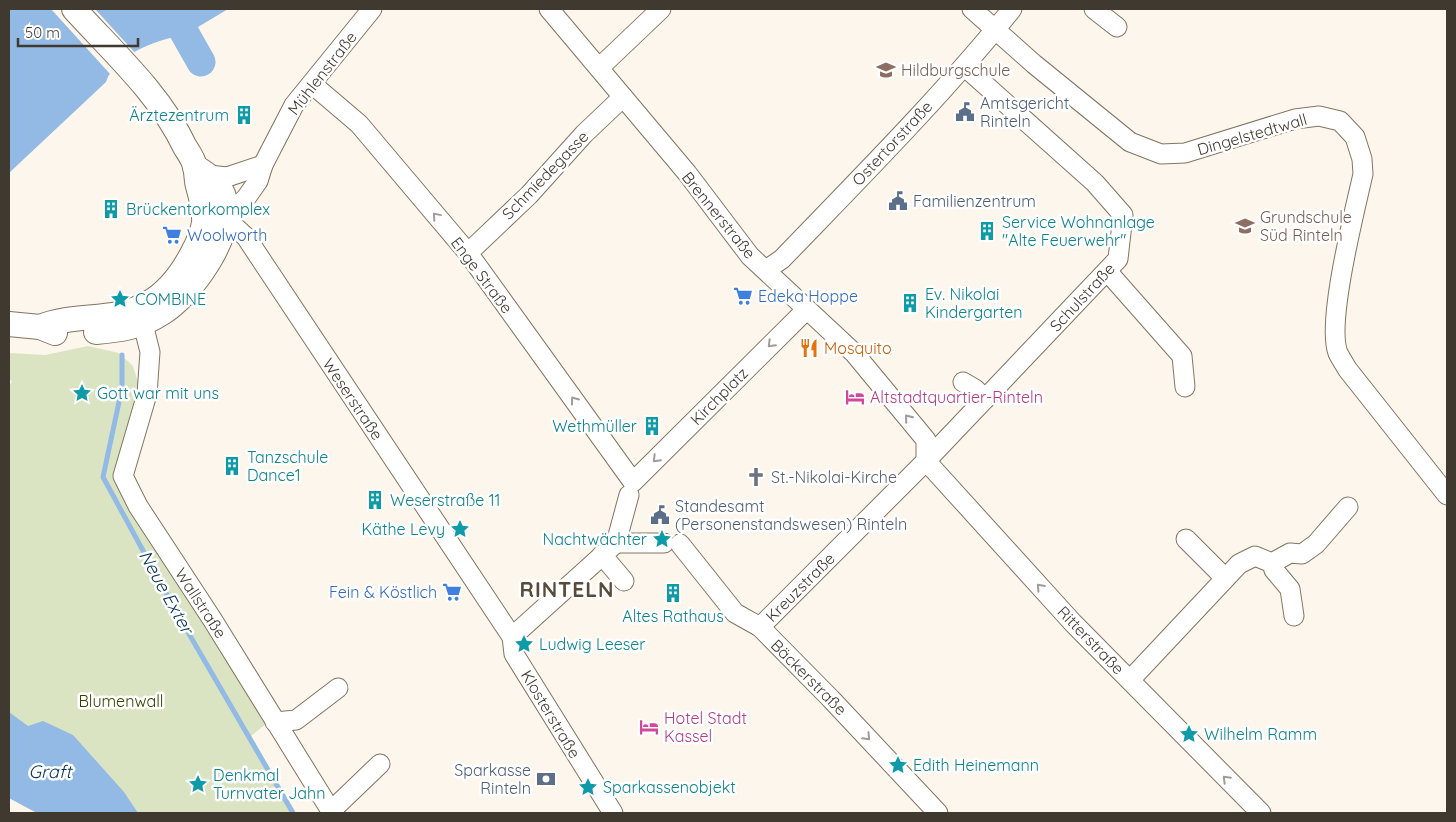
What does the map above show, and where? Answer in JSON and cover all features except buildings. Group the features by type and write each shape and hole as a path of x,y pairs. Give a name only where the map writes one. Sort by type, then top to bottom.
{"main road":[{"path":"40,327 58,320 95,318 128,311 153,300 170,286 181,273 199,240 214,221 225,201 222,191 202,171 178,132 143,84 74,9"},
{"path":"9,324 40,327 57,333 118,330 143,324 170,307 196,282 216,246 214,221"}],"street":[{"name":"Mühlenstraße","path":"214,221 246,198 258,181 263,166 294,105 372,9"},
{"name":"Brennerstraße","path":"549,9 686,173 750,256 854,353 926,440 926,461"},
{"path":"599,68 661,9"},
{"name":"Dingelstedtwall","path":"972,9 994,30 1130,142 1146,150 1161,154 1185,153 1295,119 1319,116 1340,121 1355,137 1362,159 1363,174 1339,292 1336,332 1338,352 1348,370 1447,495"},
{"name":"Ostertorstraße","path":"766,270 782,259 859,179 964,66 1012,9"},
{"path":"1094,9 1117,27"},
{"name":"Schulstraße","path":"926,461 1118,259 1123,215 1095,183 1007,111 964,66"},
{"name":"Enge Straße","path":"312,84 359,124 468,253 631,488"},
{"name":"Schmiedegasse","path":"468,253 529,195 584,134 623,97"},
{"path":"202,171 227,177 263,166"},
{"name":"Weserstraße","path":"214,221 246,237 512,637"},
{"path":"1107,271 1182,356 1185,387"},
{"name":"Kirchplatz","path":"631,488 806,310"},
{"name":"Wallstraße","path":"143,324 150,352 147,394 123,476 138,506 331,811 380,764"},
{"path":"963,382 976,389 985,399"},
{"name":"Kreuzstraße","path":"760,627 926,461"},
{"name":"Ritterstraße","path":"926,461 1073,623 1261,813"},
{"path":"512,637 609,549 631,488"},
{"path":"1272,563 1290,553 1302,554 1316,544 1348,507"},
{"path":"1186,539 1225,578"},
{"name":"Bäckerstraße","path":"609,549 672,543 735,613 760,627 831,699 938,813"},
{"path":"609,549 624,581"},
{"path":"1130,680 1239,564 1255,556 1272,563"},
{"path":"1272,563 1274,570 1290,589 1294,616"},
{"name":"Klosterstraße","path":"512,637 514,654 613,813"},
{"path":"275,722 296,720 338,688"}],"green space":[{"name":"Blumenwall","path":"88,346 119,353 133,366 143,399 117,471 266,724 251,736 296,813 37,813 9,798 9,385 12,382 9,378 9,353 45,355"}],"water":[{"path":"9,9 228,9 198,27 202,52 194,56 180,36 148,45 126,57 117,64 106,82 9,173"},
{"name":"Graft","path":"9,712 28,726 43,721 73,735 124,792 138,813 37,813 9,798"}],"pier":[{"path":"51,9 95,9 137,55 111,75"}],"waterway":[{"name":"Neue Exter","path":"144,9 180,25 201,62"},
{"name":"Neue Exter","path":"122,355 122,388 103,477 178,615 293,813"}],"place":[{"name":"Hildburgschule","path":"886,70"},
{"name":"Amtsgericht Rinteln","path":"965,112"},
{"name":"Ärztezentrum","path":"244,115"},
{"name":"Familienzentrum","path":"898,201"},
{"name":"Brückentorkomplex","path":"111,209"},
{"name":"Grundschule Süd Rinteln","path":"1245,226"},
{"name":"Service Wohnanlage \"Alte Feuerwehr\"","path":"987,231"},
{"name":"Woolworth","path":"172,235"},
{"name":"Edeka Hoppe","path":"743,296"},
{"name":"COMBINE","path":"120,299"},
{"name":"Ev. Nikolai Kindergarten","path":"910,303"},
{"name":"Mosquito","path":"809,348"},
{"name":"Gott war mit uns","path":"82,393"},
{"name":"Altstadtquartier-Rinteln","path":"855,397"},
{"name":"Wethmüller","path":"652,426"},
{"name":"Tanzschule Dance1","path":"232,466"},
{"name":"St.-Nikolai-Kirche","path":"756,477"},
{"name":"Weserstraße 11","path":"375,500"},
{"name":"Standesamt (Personenstandswesen) Rinteln","path":"660,515"},
{"name":"Käthe Levy","path":"460,529"},
{"name":"Nachtwächter","path":"662,539"},
{"name":"Fein & Köstlich","path":"452,592"},
{"name":"Altes Rathaus","path":"673,593"},
{"name":"Ludwig Leeser","path":"524,644"},
{"name":"Hotel Stadt Kassel","path":"649,727"},
{"name":"Wilhelm Ramm","path":"1189,734"},
{"name":"Edith Heinemann","path":"898,765"},
{"name":"Sparkasse Rinteln","path":"546,779"},
{"name":"Denkmal Turnvater Jahn","path":"198,784"},
{"name":"Sparkassenobjekt","path":"588,787"}],"district":[{"name":"RINTELN","path":"567,590"}]}
